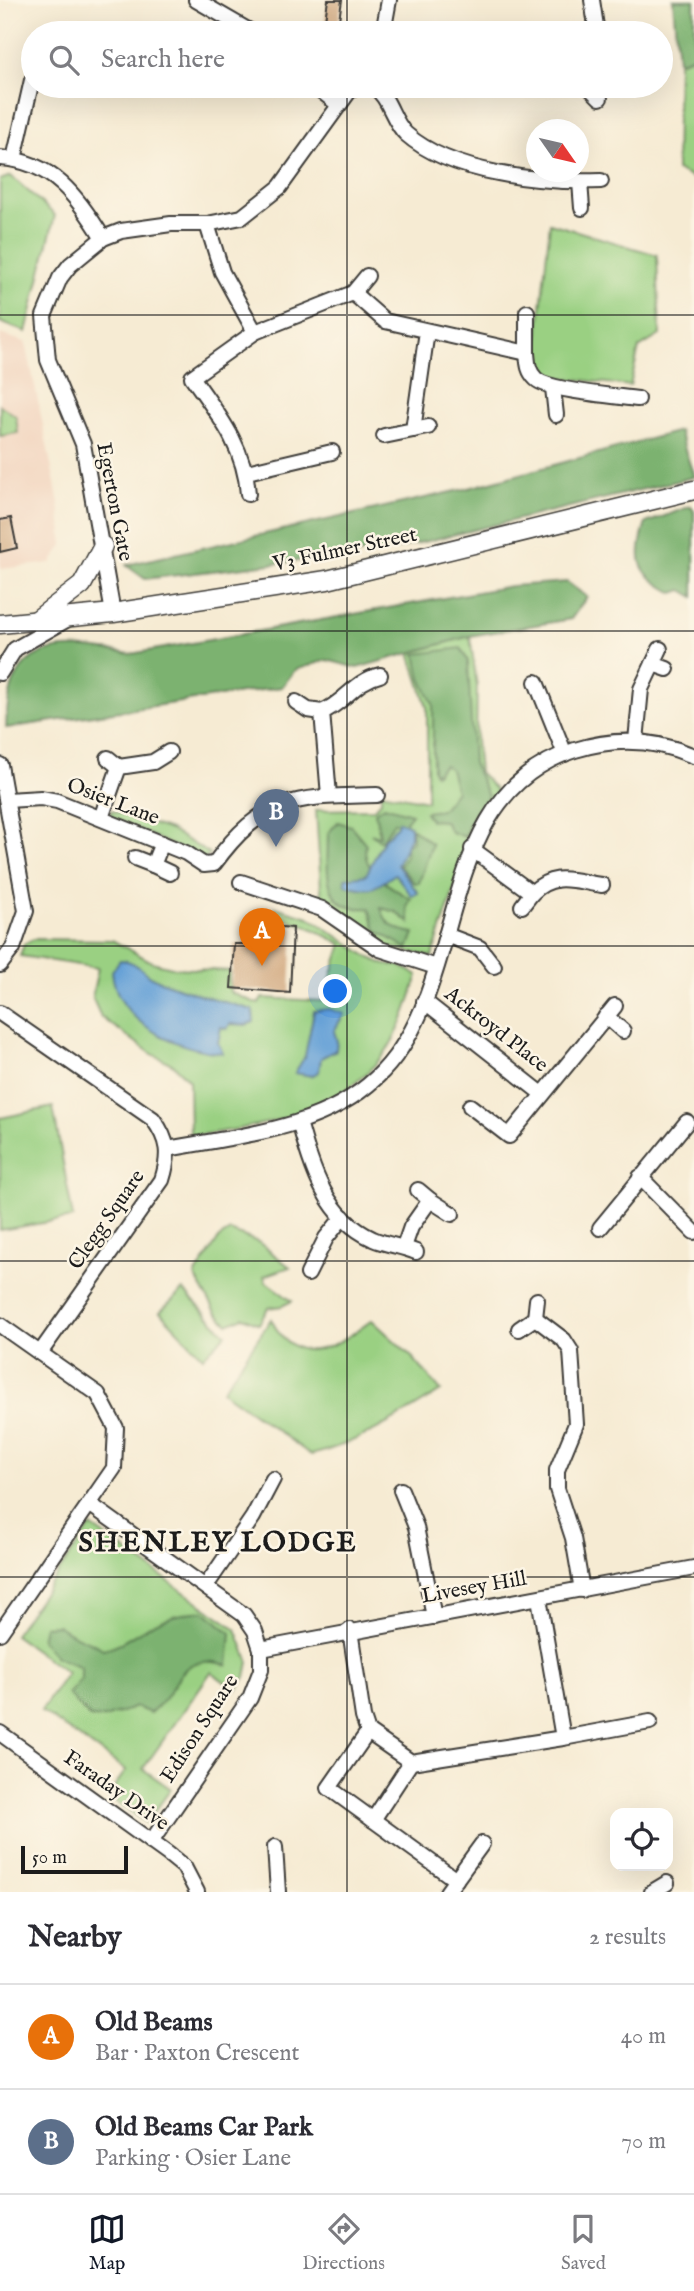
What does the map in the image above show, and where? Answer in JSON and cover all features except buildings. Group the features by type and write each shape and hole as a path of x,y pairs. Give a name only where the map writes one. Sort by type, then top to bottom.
{"street":[{"path":"197,0 233,21"},
{"path":"385,21 389,0"},
{"path":"588,1 594,21"},
{"path":"26,98 7,158 42,168 68,186 103,238"},
{"path":"330,98 339,105"},
{"name":"Egerton Gate","path":"113,613 83,444 48,360 44,316 65,271 103,238 142,228 207,224 242,217 280,187 344,98"},
{"path":"381,98 404,132 422,145 466,165 526,177"},
{"path":"589,182 601,181"},
{"path":"580,182 582,208"},
{"path":"207,224 222,272 255,332"},
{"path":"248,494 247,472 235,440 186,380 255,332 353,293 367,276"},
{"path":"353,293 385,321 527,354"},
{"path":"527,312 528,369 537,380 553,388 638,399"},
{"path":"384,436 421,428 427,331"},
{"path":"553,388 556,415"},
{"path":"247,472 312,454 332,452"},
{"name":"V3 Fulmer Street","path":"0,624 113,613 327,580 694,490"},
{"path":"35,621 82,585 103,546"},
{"path":"0,673 15,649 69,618"},
{"path":"636,741 641,689 660,649"},
{"path":"653,664 667,669"},
{"path":"296,702 308,710 322,712 335,707 356,685 380,675"},
{"path":"544,689 565,754"},
{"path":"322,712 329,796"},
{"path":"0,1013 153,1119 164,1135 168,1149 299,1122 351,1098 377,1077 401,1050 424,1001 472,849 511,786 565,754 597,744 636,741 669,746 694,756"},
{"path":"101,818 114,763 153,762 169,752"},
{"path":"0,765 26,911 13,948 0,965"},
{"name":"Osier Lane","path":"7,800 41,798 101,818 204,864 214,864 246,824 284,803 329,796 377,795"},
{"name":"Osier Lane","path":"153,865 162,843"},
{"path":"472,849 532,893"},
{"path":"135,858 170,873"},
{"path":"522,906 544,881 555,879 602,885"},
{"path":"241,882 321,909 380,949 436,967"},
{"path":"446,935 480,948 494,966"},
{"name":"Ackroyd Place","path":"424,1001 541,1093"},
{"name":"Ackroyd Place","path":"470,1106 509,1136 541,1093 610,1011 624,1031"},
{"path":"299,1122 313,1171 327,1199 343,1217 373,1239 410,1249 411,1227 424,1195 452,1214"},
{"path":"600,1228 687,1122"},
{"name":"Clegg Square","path":"40,1353 162,1180 168,1149"},
{"path":"640,1177 694,1232"},
{"path":"308,1273 326,1238 343,1217"},
{"path":"519,1329 535,1318 537,1300"},
{"path":"535,1318 564,1340 571,1351 576,1424 557,1470 557,1489 573,1538 582,1590"},
{"path":"0,1325 98,1394 116,1428 114,1468 0,1633"},
{"path":"206,1586 253,1517 272,1479"},
{"path":"401,1490 416,1527 434,1617"},
{"path":"90,1505 244,1615 255,1630 261,1649"},
{"name":"Livesey Hill","path":"261,1649 350,1630 434,1617 694,1568"},
{"path":"538,1598 563,1738"},
{"path":"350,1630 363,1717 368,1732 411,1762 650,1722"},
{"name":"Edison Square","path":"151,1842 250,1698 261,1670 261,1649"},
{"path":"368,1732 329,1788 373,1819 452,1886 482,1844"},
{"name":"Faraday Drive","path":"0,1733 184,1867 197,1892"},
{"path":"373,1819 411,1762"},
{"path":"275,1847 278,1892"},
{"path":"652,1892 667,1883"}],"shaded area":[{"path":"0,334 25,342 27,348 59,503 63,545 51,563 0,569"}],"green space":[{"path":"673,0 694,0 694,56 678,62"},
{"path":"694,56 694,179 676,170 678,62"},
{"path":"11,176 55,215 26,332 0,322 0,180"},
{"path":"550,223 657,255 660,335 639,348 630,386 549,376 535,364"},
{"path":"0,405 16,416 18,433 0,436"},
{"path":"679,431 694,477 390,550 145,579 126,565 465,489"},
{"path":"691,506 694,512 694,597 682,590 674,593 653,580 642,566 640,557 646,523"},
{"path":"567,582 587,597 571,619 470,636 357,668 327,660 295,670 282,687 6,728 9,698 16,677 27,662 42,653 60,648 131,654 511,586"},
{"path":"470,636 477,686 476,741 479,772 497,791 476,823 432,957 377,944 350,918 322,904 316,810 374,809 381,801 381,792 427,801 427,707 410,653"},
{"path":"461,648 468,661 473,763 488,796 469,824 465,837 451,832 444,821 430,820 425,812 441,810 456,791 450,769 444,765 435,774 433,770 433,704 421,679 416,654"},
{"path":"384,806 412,814 405,823 432,844 419,883 414,883 399,866 406,856 405,847 412,841 411,829 394,822 381,841 371,834 380,836 375,812"},
{"path":"110,810 170,830 210,854 204,860 111,817"},
{"path":"338,822 351,826 366,844 365,854 372,870 411,899 407,907 410,923 396,912 381,908 393,926 414,933 408,949 376,930 369,908 353,908 334,896 328,873 328,833"},
{"path":"275,907 309,917 370,958 386,965 398,965 418,975 395,1036 384,1054 365,1074 344,1091 321,1104 270,1122 243,1128 190,1136 189,1081 174,1065 152,1054 101,1017 92,997 98,968 20,956 24,944 34,939 112,940 152,962 176,968 229,971 230,992 258,1004 262,998 323,1001 342,944 307,926 275,916"},
{"path":"53,1107 73,1218 0,1230 0,1118"},
{"path":"230,1231 258,1242 290,1267 264,1276 266,1282 292,1301 268,1308 259,1324 243,1317 228,1324 216,1312 195,1276 219,1238"},
{"path":"183,1290 226,1334 203,1357 160,1312"},
{"path":"271,1319 281,1336 293,1346 305,1350 318,1350 332,1345 372,1320 413,1358 441,1391 394,1420 346,1444 311,1455 222,1391"},
{"path":"91,1526 236,1629 249,1662 246,1677 236,1690 211,1672 143,1769 171,1789 146,1823 108,1796 126,1770 41,1711 67,1673 14,1635"},
{"path":"204,1611 231,1633 228,1665 210,1662 188,1667 161,1703 150,1713 136,1707 105,1718 90,1718 68,1694 81,1679 81,1667 56,1657 41,1640 44,1626 58,1625 103,1649 162,1620"}],"water":[{"path":"398,821 410,826 410,837 397,865 418,893 412,896 395,874 372,888 346,885 345,878 366,875 384,839 397,826"},
{"path":"120,960 135,964 158,980 253,1010 254,1022 246,1025 230,1024 227,1029 221,1027 218,1043 223,1053 205,1051 168,1039 136,1019 124,1005 116,989 112,971"},
{"path":"329,1009 344,1014 334,1031 336,1050 321,1058 319,1072 311,1076 295,1073 305,1056 314,1011"}],"place":[{"name":"Old Beams Car Park","path":"276,847"},
{"name":"Old Beams","path":"262,966"}],"district":[{"name":"SHENLEY LODGE","path":"218,1543"}]}
